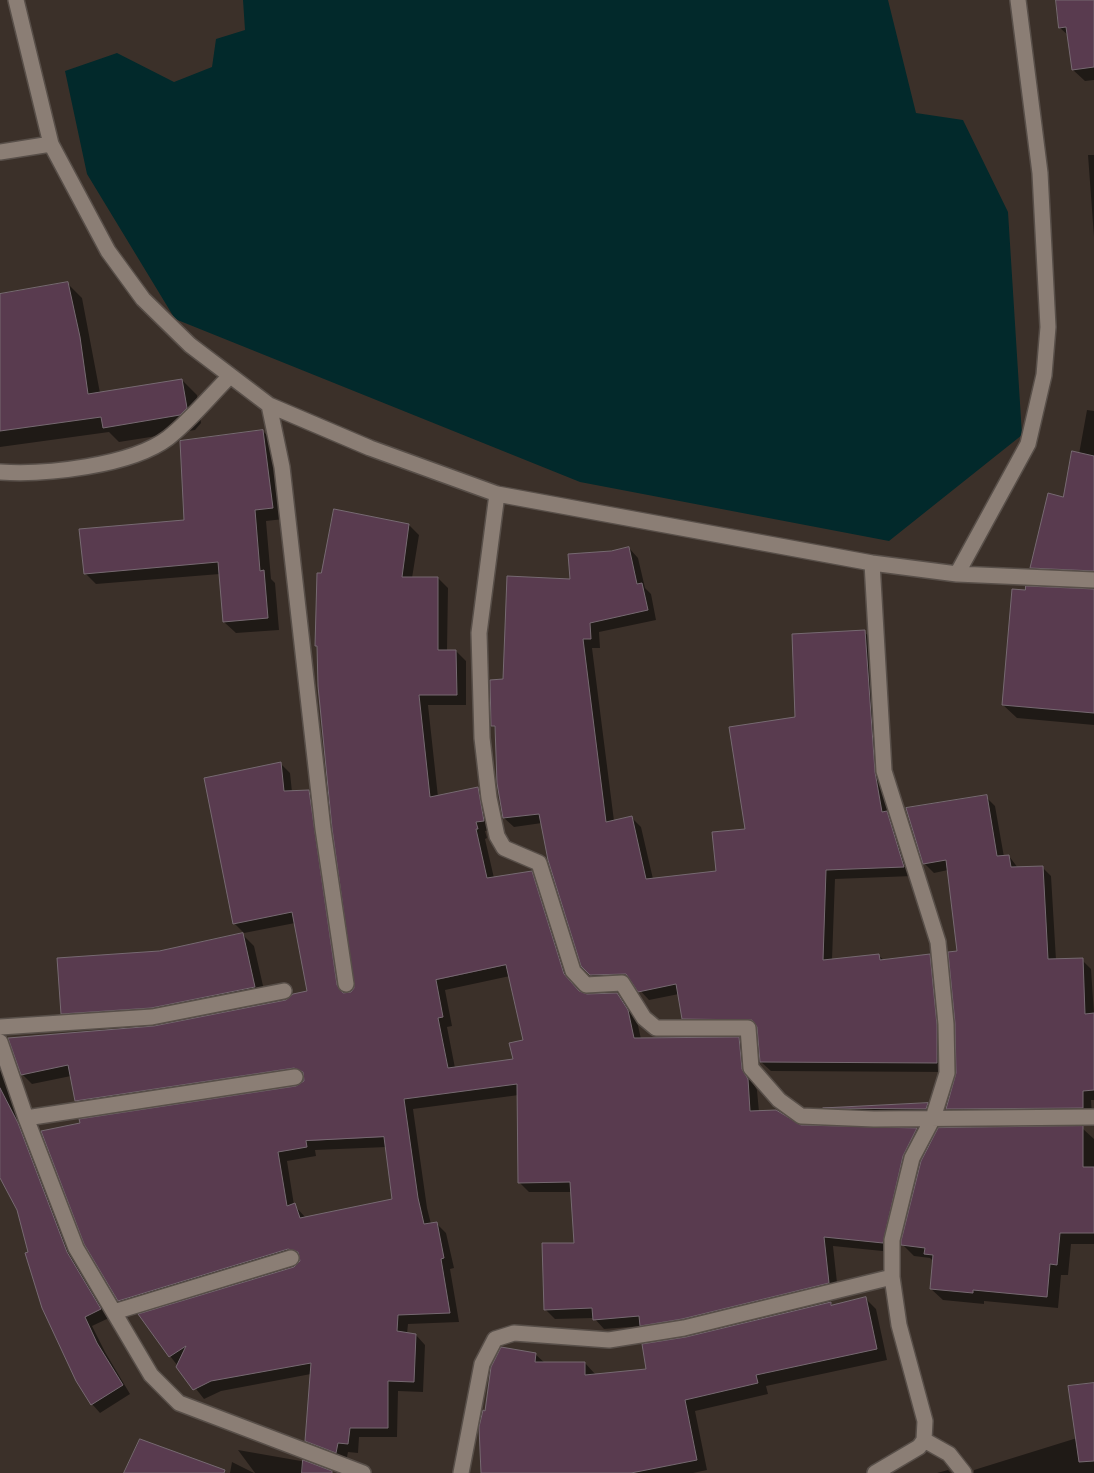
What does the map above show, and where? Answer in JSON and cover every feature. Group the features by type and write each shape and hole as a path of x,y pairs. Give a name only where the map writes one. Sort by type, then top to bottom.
{"street":[{"path":"16,0 51,144 108,251 143,299 190,345 269,406 370,448 497,494 872,563 957,574 1094,580"},
{"path":"957,574 1028,444 1044,375 1048,327 1040,173 1018,0"},
{"path":"0,152 51,144"},
{"path":"0,472 31,474 120,461 167,439 230,376"},
{"path":"269,406 282,467 323,829 346,984"},
{"path":"497,494 479,633 482,738 489,798 497,836 504,848 539,864 573,971 586,985 622,983 644,1018 656,1028 748,1028 751,1068 779,1100 801,1116 874,1119 1094,1117"},
{"path":"872,563 884,771 938,942 943,980 947,1073 933,1118 912,1158 892,1240 892,1277 899,1325 925,1421 924,1440 919,1447 875,1473"},
{"path":"0,1027 152,1017 284,991"},
{"path":"0,1042 26,1118 76,1248 151,1375 179,1403 363,1473"},
{"path":"26,1118 295,1077"},
{"path":"114,1312 291,1258"},
{"path":"461,1473 482,1364 495,1340 514,1333 608,1340 684,1328 892,1277"},
{"path":"924,1440 949,1454 964,1473"}],"water":[{"path":"243,0 888,0 916,113 963,120 1008,212 1022,435 889,541 580,482 175,319 87,174 65,71 117,53 174,82 212,67 216,39 245,30"}],"building":[{"path":"1056,0 1094,0 1094,67 1072,70 1066,27 1059,28"},
{"path":"68,282 80,337 88,394 182,379 187,408 180,415 103,428 101,417 0,431 0,294"},
{"path":"263,430 273,508 255,510 260,571 264,570 268,618 223,622 218,562 84,574 79,529 184,520 180,441"},
{"path":"1072,451 1094,456 1094,571 1030,568 1048,493 1063,497"},
{"path":"334,509 409,524 402,577 438,577 438,650 456,650 457,695 419,695 430,797 478,787 484,821 476,822 478,829 476,829 487,878 532,871 564,974 579,991 587,994 617,993 628,1010 634,1038 739,1037 742,1069 748,1079 750,1111 776,1110 801,1125 917,1128 903,1156 883,1243 824,1237 829,1283 682,1319 640,1326 639,1316 593,1320 592,1308 544,1310 542,1243 574,1243 570,1182 518,1183 517,1084 404,1099 418,1198 424,1224 437,1222 444,1258 441,1259 450,1313 398,1315 397,1331 416,1334 414,1382 388,1381 388,1428 350,1428 348,1444 338,1443 336,1453 305,1441 311,1363 211,1381 193,1390 176,1367 186,1346 169,1357 138,1314 294,1267 300,1261 298,1252 288,1249 118,1301 84,1244 41,1131 80,1123 79,1119 296,1086 304,1081 303,1072 294,1068 75,1101 68,1065 21,1075 8,1038 154,1026 286,1000 293,994 307,991 292,912 233,924 204,778 281,762 284,791 309,790 337,985 343,993 351,992 354,988 332,828 318,686 317,646 315,646 317,573 321,573","holes":["506,965 523,1040 509,1043 513,1059 448,1068 438,1018 443,1017 436,980","384,1137 392,1199 300,1218 295,1203 287,1206 278,1152 307,1147 306,1141"]},
{"path":"629,547 637,584 642,583 648,610 590,623 591,639 583,639 606,822 632,816 646,879 716,871 712,832 745,829 729,727 795,717 792,634 865,630 875,772 882,812 887,811 904,867 826,870 823,960 879,954 880,960 930,954 937,1025 937,1063 760,1062 757,1027 752,1020 682,1019 676,984 638,992 626,974 590,975 581,966 548,860 539,814 503,818 497,783 495,726 491,726 490,680 503,679 507,576 570,579 568,554 611,551"},
{"path":"1026,586 1094,589 1094,713 1002,705 1012,589 1025,590"},
{"path":"987,795 997,856 1009,855 1011,867 1043,866 1048,959 1083,958 1085,1014 1094,1013 1094,1090 1083,1091 1083,1108 946,1109 956,1073 955,1023 948,952 957,951 946,860 923,864 906,808"},
{"path":"243,933 255,987 151,1008 61,1014 57,958 159,951"},
{"path":"0,1088 18,1123 67,1252 101,1309 85,1317 97,1343 123,1385 91,1405 76,1381 42,1308 25,1253 28,1252 17,1210 0,1178"},
{"path":"928,1103 926,1109 823,1108"},
{"path":"1083,1126 1083,1167 1094,1167 1094,1233 1060,1233 1057,1265 1050,1264 1047,1297 973,1290 973,1293 930,1289 933,1255 924,1254 925,1248 901,1245 901,1241 921,1161 938,1128"},
{"path":"866,1297 877,1349 756,1375 758,1383 685,1400 697,1460 631,1473 481,1473 479,1427 483,1410 485,1411 491,1367 501,1347 536,1353 535,1362 585,1362 585,1375 646,1369 642,1344 686,1337 831,1302 831,1305"},
{"path":"1094,1383 1094,1461 1079,1462 1068,1386"},
{"path":"140,1439 225,1470 224,1473 124,1473"},
{"path":"303,1460 332,1471 332,1473 302,1473"}]}
